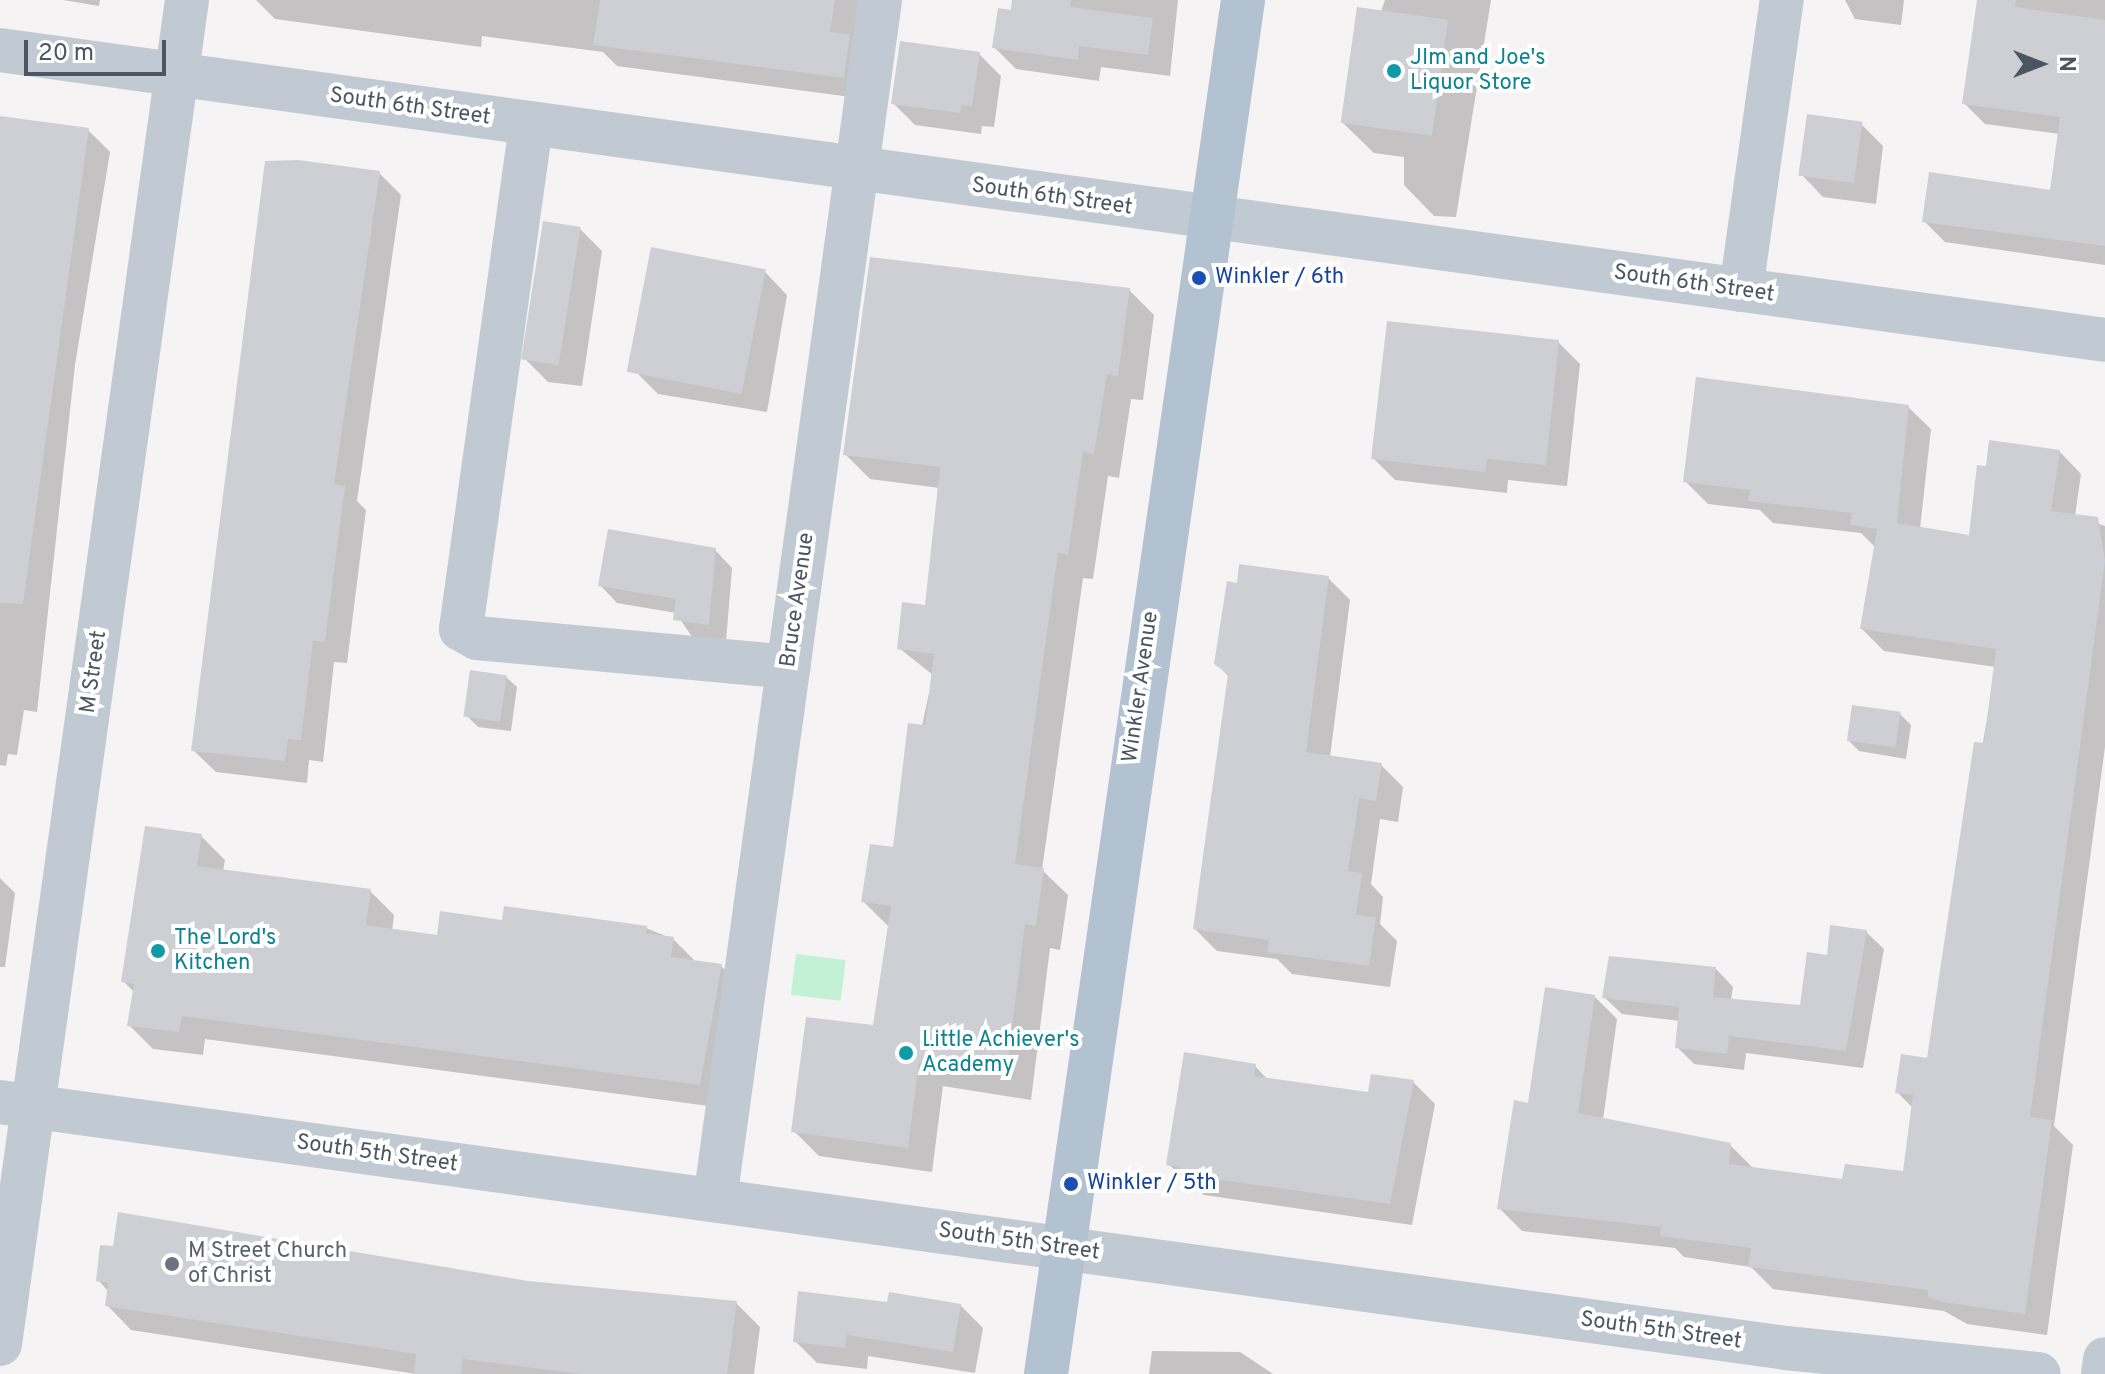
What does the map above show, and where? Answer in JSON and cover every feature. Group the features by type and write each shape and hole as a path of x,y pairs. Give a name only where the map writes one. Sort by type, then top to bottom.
{"main road":[{"name":"Winkler Avenue","path":"1046,1374 1207,217 1243,0"}],"street":[{"name":"M Street","path":"0,1344 17,1105 187,0"},
{"name":"Bruce Avenue","path":"715,1200 880,0"},
{"path":"1741,290 1782,0"},
{"name":"South 6th Street","path":"0,50 857,171 2105,340"},
{"path":"531,125 461,629 477,638 789,667"},
{"name":"South 5th Street","path":"17,1105 1786,1348 2039,1374"},
{"path":"2103,1374 2105,1359"}],"green space":[{"path":"796,954 846,960 841,1001 791,995"}],"building":[{"path":"600,0 835,0 830,32 850,34 844,78 593,45"},
{"path":"1012,0 1071,0 1070,7 1153,18 1148,55 1079,46 1078,60 992,48 998,8 1011,10"},
{"path":"1977,0 2016,0 2015,7 2105,20 2105,246 1922,222 1929,172 2050,190 2060,117 1962,104"},
{"name":"JIm and Joe's Liquor Store","path":"1357,7 1448,20 1432,136 1341,123"},
{"path":"900,41 980,52 972,106 961,105 960,113 891,104"},
{"path":"1807,114 1862,122 1854,183 1798,175"},
{"path":"0,116 89,128 23,604 0,603"},
{"path":"298,160 380,171 334,484 345,486 325,642 313,641 301,740 288,739 285,761 191,751 265,161"},
{"path":"543,221 581,227 559,365 521,359"},
{"path":"651,247 766,269 742,394 627,372"},
{"path":"870,257 1130,288 1118,376 1107,374 1094,454 1083,452 1068,555 1058,553 1015,864 1044,868 1036,926 1025,924 1006,1076 919,1062 908,1148 791,1132 806,1017 873,1025 891,906 861,902 870,844 893,847 908,723 925,725 934,654 897,649 902,602 925,605 940,467 843,455"},
{"path":"1387,321 1559,340 1546,465 1487,459 1485,472 1371,459"},
{"path":"1696,377 1909,405 1897,523 1969,535 1977,465 1986,466 1989,440 2060,450 2051,511 2098,517 2105,561 2030,1117 2052,1120 2025,1314 1943,1302 1928,1297 1928,1290 1748,1267 1751,1248 1660,1236 1661,1227 1497,1209 1514,1100 1528,1103 1545,987 1595,995 1578,1113 1731,1143 1729,1164 1842,1179 1845,1164 1903,1171 1913,1095 1895,1093 1901,1054 1927,1058 1974,742 1984,743 1996,649 1860,629 1877,529 1850,525 1852,513 1748,501 1750,490 1683,482"},
{"path":"608,529 716,548 709,625 673,620 676,599 598,586"},
{"path":"1239,564 1329,576 1306,752 1382,763 1376,801 1359,798 1348,871 1362,873 1356,915 1376,917 1369,966 1267,952 1269,940 1193,929 1228,674 1214,664 1227,581 1237,583"},
{"path":"470,670 507,675 500,722 463,717"},
{"path":"1852,705 1901,712 1896,747 1847,741"},
{"path":"145,826 202,834 197,866 371,889 366,925 437,935 440,911 502,920 504,906 647,926 646,933 674,937 671,957 722,964 700,1085 182,1016 179,1032 127,1026 134,984 121,982"},
{"path":"1830,925 1867,930 1846,1051 1729,1036 1727,1054 1675,1048 1679,1007 1602,998 1609,956 1716,967 1713,997 1800,1005 1807,952 1827,955"},
{"path":"1184,1052 1256,1064 1254,1076 1368,1092 1371,1074 1414,1080 1390,1204 1180,1174 1180,1167 1166,1165"},
{"path":"118,1212 528,1281 737,1301 727,1374 581,1374 463,1359 461,1374 414,1374 416,1354 105,1306 108,1283 96,1281 100,1245 113,1246"},
{"path":"798,1291 887,1302 889,1292 961,1304 953,1352 847,1335 845,1348 793,1342"}],"place":[{"name":"JIm and Joe's Liquor Store","path":"1394,71"},
{"name":"Winkler / 6th","path":"1199,278"},
{"name":"The Lord's Kitchen","path":"158,951"},
{"name":"Little Achiever's Academy","path":"906,1053"},
{"name":"Winkler / 5th","path":"1071,1184"},
{"name":"M Street Church of Christ","path":"172,1264"}]}
